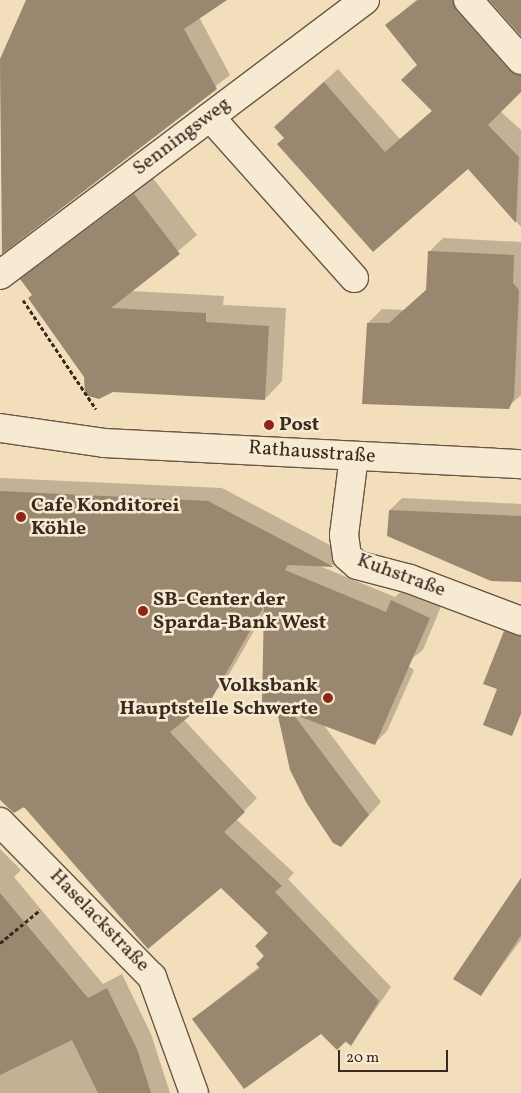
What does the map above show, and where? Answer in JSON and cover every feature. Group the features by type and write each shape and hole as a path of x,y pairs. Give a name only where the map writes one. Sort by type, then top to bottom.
{"street":[{"name":"Senningsweg","path":"2,274 365,0"},
{"path":"468,0 521,60"},
{"path":"210,117 354,278"},
{"name":"Rathausstraße","path":"0,428 104,443 521,464"},
{"name":"Kuhstraße","path":"354,456 344,535 347,556 357,565 410,579 521,620"},
{"name":"Haselackstraße","path":"0,822 68,888 152,977 194,1093"}],"path":[{"path":"2,274 101,416 104,443"},
{"path":"0,943 68,888"}],"building":[{"path":"26,0 227,0 184,29 217,89 2,254 0,59"},
{"path":"418,0 453,0 456,10 509,70 521,75 521,92 488,125 519,157 516,223 468,169 373,252 277,144 284,138 274,127 324,82 385,152 432,111 401,80 417,65 385,25"},
{"path":"489,0 521,0 521,36"},
{"path":"134,194 180,254 111,308 206,313 206,322 269,326 265,400 113,392 99,399 85,395 84,377 28,298 32,295 20,279"},
{"path":"428,251 514,255 513,283 519,290 514,398 509,409 362,404 367,323 389,323 426,290"},
{"path":"0,491 208,501 334,567 288,565 285,570 386,612 391,600 430,618 375,745 293,714 369,815 341,847 333,843 306,802 290,770 276,707 262,702 264,606 212,698 170,732 245,812 224,832 282,886 275,892 379,1001 351,1046 346,1041 337,1050 321,1034 244,1089 192,1019 260,968 256,964 264,956 255,946 268,933 221,888 148,949 24,807 14,813 0,800"},
{"path":"389,510 521,516 521,582 491,581 387,536"},
{"path":"504,631 521,636 521,714 512,736 483,725 497,689 483,684"},
{"path":"521,878 521,935 481,996 453,979"},
{"path":"0,893 88,998 107,988 137,1049 151,1093 98,1093 72,1040 0,1075"}],"place":[{"name":"Post","path":"269,425"},
{"name":"Cafe Konditorei Köhle","path":"21,517"},
{"name":"SB-Center der Sparda-Bank West","path":"143,611"},
{"name":"Volksbank Hauptstelle Schwerte","path":"328,698"}]}
